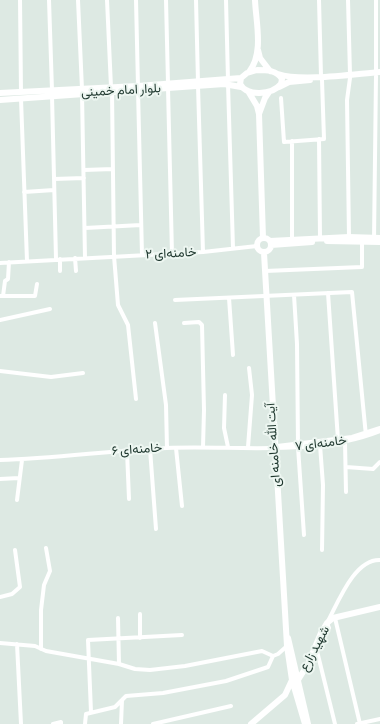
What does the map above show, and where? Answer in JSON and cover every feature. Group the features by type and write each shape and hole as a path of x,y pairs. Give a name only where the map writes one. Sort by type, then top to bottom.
{"street":[{"path":"20,0 21,95 27,261"},
{"path":"49,0 54,190 60,271"},
{"path":"78,0 82,91 85,258"},
{"path":"107,0 112,89 114,256 118,305 128,325 136,399"},
{"path":"136,0 142,255"},
{"path":"166,0 172,254"},
{"path":"196,0 203,252"},
{"path":"226,0 233,248"},
{"path":"255,0 258,50 260,58 270,71"},
{"path":"319,0 322,139 320,238"},
{"path":"348,0 350,76 347,100 349,236"},
{"path":"376,0 378,74 377,240"},
{"path":"258,50 254,65 249,72 241,78 240,84 248,91 257,106 259,114 263,238"},
{"path":"249,72 257,70 270,71 287,77 321,78"},
{"path":"277,74 282,79 279,87"},
{"path":"248,91 258,93 269,92 289,82 378,74"},
{"name":"بلوار امام خمینی","path":"0,93 21,95 138,88 228,82 241,78"},
{"name":"بلوار امام خمینی","path":"228,82 241,86"},
{"path":"259,114 264,98 269,92"},
{"name":"بلوار امام خمینی","path":"0,100 21,95"},
{"path":"281,98 284,142 322,139"},
{"path":"292,141 292,239"},
{"path":"84,170 113,169"},
{"path":"54,179 84,178"},
{"path":"24,192 54,190"},
{"path":"84,228 141,225"},
{"path":"271,243 292,239 349,236 377,240"},
{"path":"263,238 271,243 320,241 362,242 377,240"},
{"path":"263,238 259,240 257,246 260,251 264,253 269,251 271,243"},
{"path":"265,271 362,266 362,242"},
{"name":"خامنه‌ای ۲","path":"0,263 203,252 257,246"},
{"name":"آیت الله خامنه ای","path":"264,253 265,296 274,447 287,637 286,646 307,714 307,724"},
{"path":"75,258 76,271"},
{"path":"8,262 8,279 5,281 2,296 35,296 37,284"},
{"path":"175,300 352,292 366,435"},
{"path":"328,293 338,440"},
{"path":"294,294 297,344 298,445 304,535"},
{"path":"229,298 233,355"},
{"path":"0,320 50,309"},
{"path":"184,323 199,322 202,325 204,410 203,447"},
{"path":"155,323 166,405 166,448"},
{"path":"248,368 252,395 248,447"},
{"path":"0,371 51,377 83,373"},
{"path":"225,395 224,428 228,447"},
{"name":"خامنه‌ای ۷","path":"274,447 338,440 366,435 380,428"},
{"name":"خامنه‌ای ۷","path":"298,445 320,445 344,442 380,431"},
{"path":"344,442 346,492"},
{"path":"320,445 323,485 322,550"},
{"name":"خامنه‌ای ۶","path":"0,460 22,460 166,448 274,447"},
{"path":"176,448 182,506"},
{"path":"150,449 156,529"},
{"path":"127,451 129,499"},
{"path":"16,500 22,460"},
{"path":"346,467 373,469 380,462"},
{"path":"0,479 19,478"},
{"path":"41,649 41,610 44,585 50,571 46,548"},
{"path":"0,597 12,594 20,587 15,550"},
{"path":"328,625 352,578 358,570 369,561 380,560"},
{"name":"شهید زارع","path":"285,695 308,664 328,625 336,619 380,607"},
{"name":"شهید زارع","path":"336,619 380,611"},
{"path":"140,614 140,638"},
{"path":"118,618 120,638 119,664"},
{"path":"336,619 359,724 380,719"},
{"path":"91,712 88,640 182,635"},
{"name":"آیت الله خامنه ای","path":"287,637 290,644 297,697 307,724"},
{"path":"0,643 35,646 41,649 119,664 135,669 150,670 185,666 262,651 273,656"},
{"path":"17,644 21,724"},
{"path":"85,724 86,714 116,707 126,696 163,694 226,681 262,670 268,667 273,656 278,654 286,646"},
{"path":"316,648 335,724"},
{"path":"251,724 285,695 297,697"},
{"path":"121,724 122,700"},
{"path":"152,724 231,706"},
{"path":"53,724 61,722 61,724"}]}
